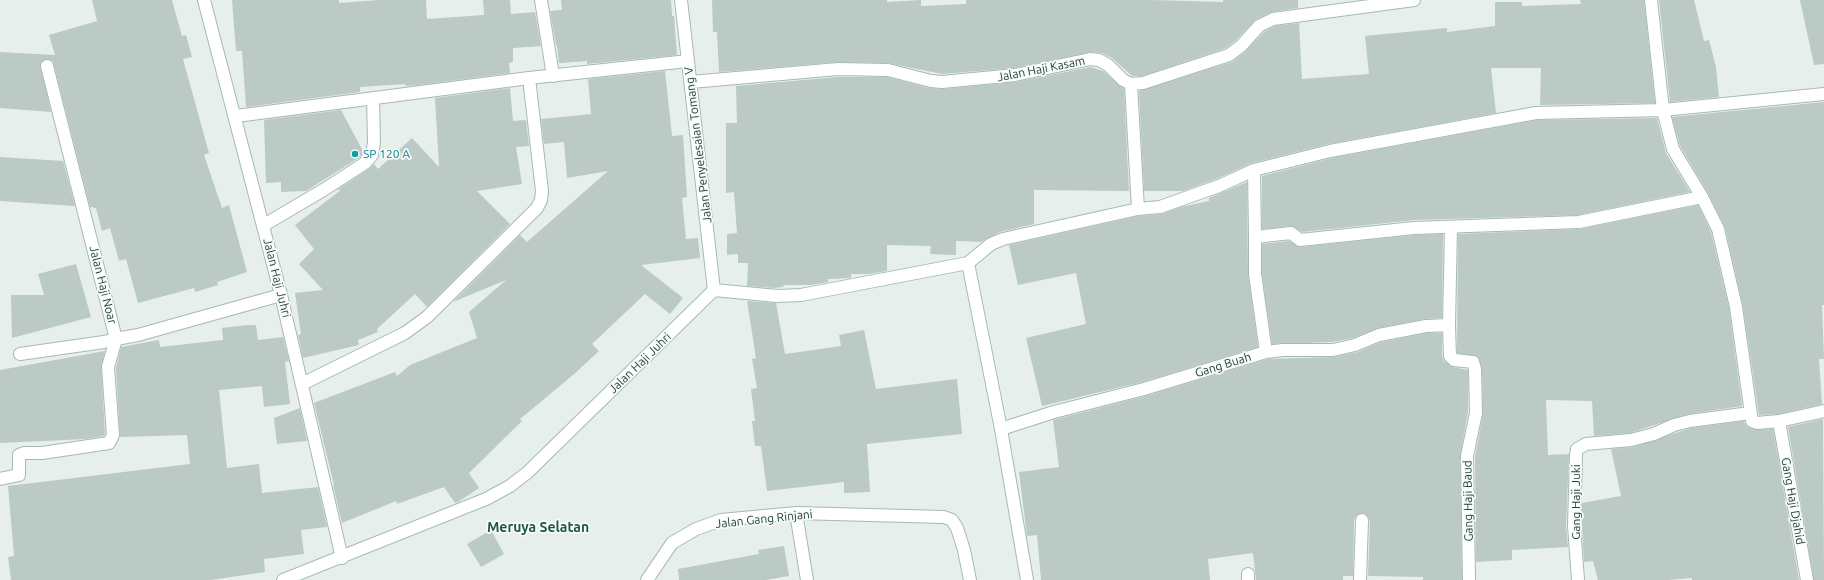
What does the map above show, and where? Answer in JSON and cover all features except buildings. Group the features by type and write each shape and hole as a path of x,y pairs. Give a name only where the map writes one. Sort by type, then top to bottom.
{"street":[{"name":"Jalan Haji Juhri","path":"204,0 264,225 342,558"},
{"path":"541,0 553,76"},
{"name":"Jalan Penyelesaian Tomang V","path":"681,0 714,290"},
{"path":"1138,209 1131,84 1142,83 1229,55 1241,46 1259,26 1273,19 1325,6 1414,0"},
{"path":"1651,0 1663,110 1673,149 1702,197 1718,229 1736,307 1752,421 1757,424 1779,421 1824,411"},
{"name":"Jalan Haji Kasam","path":"691,82 838,69 888,70 931,81 942,82 1015,75 1090,59 1099,60 1108,65 1123,80 1131,84"},
{"path":"236,116 529,78 688,61"},
{"name":"Jalan Haji Noar","path":"47,66 116,338 138,335 281,295"},
{"path":"302,384 405,333 427,317 537,208 541,200 542,191 529,78"},
{"path":"714,290 777,296 801,296 968,263 991,244 1003,239 1138,209 1150,209 1173,203 1219,186 1254,170 1330,151 1536,113 1663,110 1824,94"},
{"path":"264,225 365,163 372,155 374,142 373,98"},
{"path":"1254,170 1256,274 1266,352"},
{"path":"1255,237 1291,233 1301,240 1414,228 1579,222 1702,197"},
{"name":"Gang Haji Baud","path":"1451,227 1449,325 1451,358 1473,362 1476,369 1476,413 1467,456 1469,580"},
{"path":"968,263 1001,430 1027,580"},
{"name":"Jalan Haji Juhri","path":"283,580 342,558 486,499 510,486 528,472 714,290"},
{"name":"Gang Buah","path":"1001,430 1054,412 1144,389 1266,352 1283,350 1333,350 1355,345 1379,335 1426,326 1449,325"},
{"path":"20,354 104,342 116,338"},
{"path":"0,479 19,475 19,455 24,453 42,453 109,443 113,435 108,367 116,338"},
{"name":"Gang Haji Juki","path":"1578,580 1574,526 1576,455 1578,449 1583,445 1630,440 1654,434 1674,425 1690,421 1750,413"},
{"name":"Gang Haji Djahid","path":"1779,421 1807,580"},
{"path":"796,513 807,580"},
{"name":"Jalan Gang Rinjani","path":"647,580 672,543 696,528 721,520 796,513 934,516 952,520 961,536 970,580"},
{"path":"1360,580 1362,520"}],"place":[{"name":"SP 120 A","path":"355,154"}],"district":[{"name":"Meruya Selatan","path":"538,527"}]}
